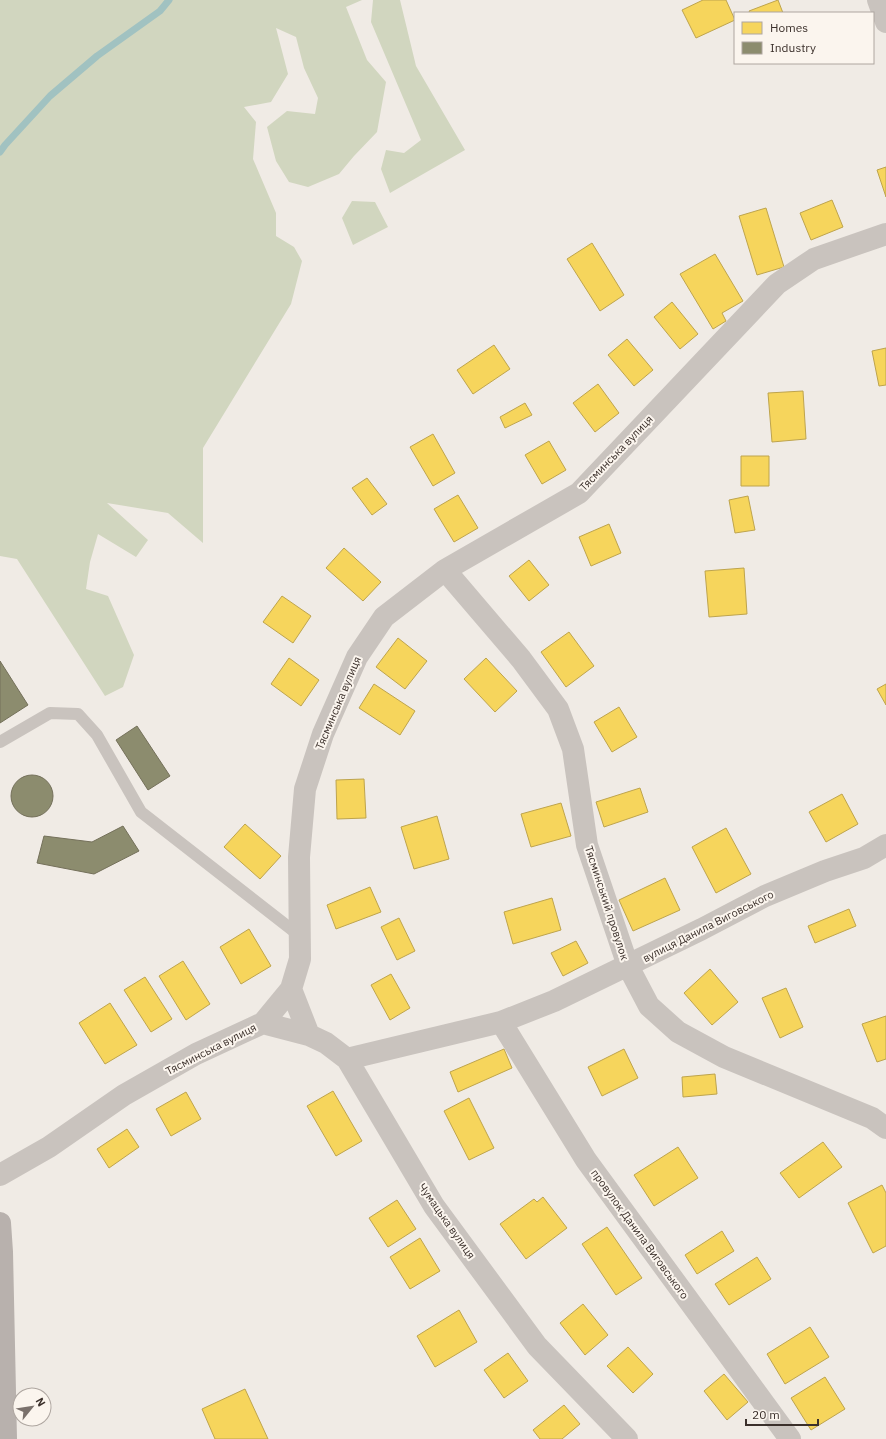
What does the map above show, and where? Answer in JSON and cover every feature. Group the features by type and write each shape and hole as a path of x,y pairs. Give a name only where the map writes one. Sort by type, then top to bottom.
{"main road":[{"path":"0,1223 6,1439"}],"street":[{"path":"878,0 886,22"},
{"name":"Тясминська вулиця","path":"0,1175 49,1147 124,1095 196,1054 263,1022 291,988 300,959 298,857 305,789 323,734 357,657 384,617 444,570 578,493 777,284 814,259 886,234"},
{"name":"Тясминський провулок","path":"444,570 521,659 558,709 572,749 587,845 628,966 649,1006 678,1032 724,1057 872,1118 886,1128"},
{"name":"вулиця Данила Виговського","path":"347,1059 501,1022 554,1001 628,966 765,896 826,871 864,858 886,845"},
{"path":"864,858 886,858"},
{"path":"291,988 309,1036"},
{"name":"Чумацька вулиця","path":"263,1022 309,1036 326,1044 347,1059 434,1206 537,1346 627,1439"},
{"name":"провулок Данила Виговського","path":"501,1022 586,1160 790,1439"}],"lane":[{"path":"0,742 50,713 78,714 97,735 141,812 300,936"}],"green space":[{"path":"0,0 362,0 346,7 367,60 386,82 377,132 339,174 308,187 289,182 276,161 267,127 287,111 315,114 318,98 304,68 296,37 276,28 288,74 271,102 244,107 256,122 253,159 276,213 276,236 294,247 302,261 291,304 203,448 203,543 168,513 107,503 148,540 136,557 98,534 90,562 86,589 108,596 134,655 123,687 105,696 17,559 0,556"},
{"path":"373,0 400,0 416,66 465,150 390,193 381,169 386,150 404,153 421,140 371,22"},
{"path":"352,201 375,202 388,227 353,245 342,218"}],"building: Homes":[{"path":"703,0 726,0 734,20 696,38 682,10"},
{"path":"778,0 783,12 750,12"},
{"path":"886,167 886,197 877,170"},
{"path":"832,200 843,227 811,240 800,213"},
{"path":"766,208 784,267 757,275 739,216"},
{"path":"592,243 624,295 600,311 567,259"},
{"path":"715,254 743,301 722,313 726,321 713,329 680,274"},
{"path":"672,302 698,334 680,349 654,317"},
{"path":"627,339 653,370 634,386 608,355"},
{"path":"494,345 510,369 473,394 457,370"},
{"path":"886,348 886,385 879,386 872,351"},
{"path":"598,384 619,413 595,432 573,403"},
{"path":"803,391 806,439 772,442 768,393"},
{"path":"525,403 532,415 505,428 500,417"},
{"path":"433,434 455,473 433,486 410,447"},
{"path":"549,441 566,470 542,484 525,455"},
{"path":"741,456 769,456 769,486 741,486"},
{"path":"367,478 387,504 372,515 352,488"},
{"path":"458,495 478,528 454,542 434,509"},
{"path":"748,496 755,530 735,533 729,500"},
{"path":"609,524 621,553 591,566 579,537"},
{"path":"344,548 381,582 363,601 326,568"},
{"path":"529,560 549,585 529,601 509,576"},
{"path":"744,568 747,614 709,617 705,571"},
{"path":"282,596 311,616 293,643 263,622"},
{"path":"569,632 594,666 566,687 541,652"},
{"path":"398,638 427,661 405,689 376,667"},
{"path":"289,658 319,680 301,706 271,684"},
{"path":"486,658 517,691 495,712 464,679"},
{"path":"374,684 415,711 400,735 359,708"},
{"path":"886,684 886,705 877,689"},
{"path":"619,707 637,737 612,752 594,722"},
{"path":"364,779 366,818 337,819 336,780"},
{"path":"640,788 648,812 604,827 596,802"},
{"path":"842,794 858,824 826,842 809,812"},
{"path":"561,803 571,836 531,847 521,814"},
{"path":"437,816 449,859 414,869 401,827"},
{"path":"245,824 281,856 260,879 224,847"},
{"path":"726,828 751,874 716,893 692,847"},
{"path":"665,878 680,910 633,931 619,900"},
{"path":"370,887 381,912 336,929 327,905"},
{"path":"552,898 561,930 513,944 504,912"},
{"path":"849,909 856,926 815,943 808,926"},
{"path":"399,918 415,951 397,960 381,927"},
{"path":"249,929 271,966 241,984 220,947"},
{"path":"576,941 588,963 563,976 551,953"},
{"path":"183,961 210,1004 186,1020 159,976"},
{"path":"710,969 738,1002 712,1025 684,993"},
{"path":"391,974 410,1008 390,1020 371,985"},
{"path":"145,977 172,1019 151,1032 124,990"},
{"path":"786,988 803,1027 780,1038 762,998"},
{"path":"110,1003 137,1045 105,1064 79,1023"},
{"path":"886,1016 886,1059 877,1062 862,1024"},
{"path":"504,1049 512,1068 458,1092 450,1072"},
{"path":"624,1049 638,1078 602,1096 588,1067"},
{"path":"715,1074 717,1094 683,1097 682,1077"},
{"path":"333,1091 362,1141 336,1156 307,1106"},
{"path":"186,1092 201,1119 171,1136 156,1109"},
{"path":"469,1098 494,1148 469,1160 444,1111"},
{"path":"127,1129 139,1147 109,1168 97,1149"},
{"path":"823,1142 842,1167 799,1198 780,1173"},
{"path":"678,1147 698,1178 654,1206 634,1175"},
{"path":"882,1185 886,1193 886,1246 873,1253 848,1203"},
{"path":"543,1197 567,1228 526,1259 500,1224 534,1199 537,1202"},
{"path":"397,1200 416,1229 388,1247 369,1218"},
{"path":"607,1227 642,1278 616,1295 582,1244"},
{"path":"722,1231 734,1251 697,1274 685,1255"},
{"path":"420,1238 440,1271 410,1289 390,1257"},
{"path":"757,1257 771,1279 729,1305 715,1284"},
{"path":"583,1304 608,1335 585,1355 560,1323"},
{"path":"459,1310 477,1342 435,1367 417,1336"},
{"path":"810,1327 829,1357 785,1384 767,1354"},
{"path":"628,1347 653,1374 633,1393 607,1366"},
{"path":"508,1353 528,1381 504,1398 484,1370"},
{"path":"724,1374 748,1402 727,1420 704,1391"},
{"path":"825,1377 845,1409 811,1430 791,1398"},
{"path":"245,1389 268,1439 215,1439 202,1409"},
{"path":"564,1405 580,1424 562,1439 540,1439 533,1430"}],"building: Industry":[{"path":"0,661 28,705 0,723"},
{"path":"137,726 170,776 148,790 116,740"},
{"path":"28,775 36,775 44,778 50,784 53,796 50,808 44,814 36,817 28,817 20,814 14,808 11,800 11,792 14,784 20,778"},
{"path":"123,826 139,851 94,874 37,863 44,836 92,842"}],"waterway":[{"path":"0,152 50,96 97,56 160,11 169,0"}]}
